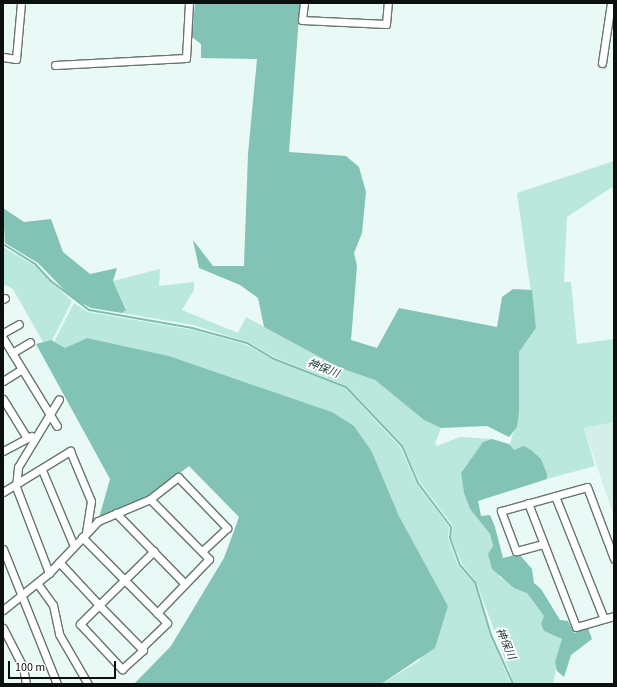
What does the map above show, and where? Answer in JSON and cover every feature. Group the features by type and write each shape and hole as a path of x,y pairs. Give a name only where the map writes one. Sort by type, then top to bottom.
{"street":[{"path":"3,58 16,59 21,3"},
{"path":"55,65 186,58 189,3"},
{"path":"304,3 302,20 379,24 386,24 388,3"},
{"path":"602,63 611,3"},
{"path":"3,333 19,324"},
{"path":"3,338 57,426"},
{"path":"12,353 30,342"},
{"path":"3,381 22,370"},
{"path":"3,399 27,438"},
{"path":"49,573 16,487 18,467 59,399"},
{"path":"3,451 38,432"},
{"path":"3,492 16,487 70,451 91,501 84,534"},
{"path":"42,470 74,546"},
{"path":"3,610 49,573 84,534 98,521 150,499 178,477 227,528 202,551"},
{"path":"543,544 516,551 501,511 586,487 614,559"},
{"path":"555,496 604,619"},
{"path":"150,499 209,559 157,613"},
{"path":"528,504 576,627 614,616"},
{"path":"116,513 185,584"},
{"path":"84,534 125,580 167,623 141,648 143,650 122,669 80,624 125,580 154,551"},
{"path":"3,549 57,684"},
{"path":"59,562 141,648"},
{"path":"37,583 53,606 59,634 88,684"},
{"path":"3,628 23,667 26,684"}],"shaded area":[{"path":"614,422 614,517 584,428"}],"green space":[{"path":"195,3 300,3 289,152 346,156 359,167 366,192 362,233 354,253 357,266 351,340 377,348 399,308 497,327 502,297 513,289 532,290 536,328 519,352 519,412 517,427 509,437 487,426 441,428 424,420 375,380 340,368 264,327 258,298 240,285 199,268 193,240 213,266 244,266 248,154 257,59 201,58 201,44 192,37"},
{"path":"614,161 614,195 612,187 567,217 564,282 571,282 577,344 614,339 614,422 584,428 595,466 547,479 547,474 509,448 519,412 519,352 536,328 517,193"},
{"path":"3,208 24,222 51,219 63,252 90,274 117,268 113,281 126,310 122,313 91,308 72,298 38,263 5,243"},
{"path":"3,247 35,266 72,301 52,341 43,342 13,289 3,284"},
{"path":"160,269 159,286 194,282 194,290 182,310 238,333 246,317 340,368 375,380 424,420 441,428 435,443 437,446 460,437 492,439 483,442 461,473 464,493 470,509 490,534 499,577 527,593 544,616 544,631 562,639 553,684 514,684 476,581 462,564 451,538 453,526 419,481 403,445 347,386 274,357 248,342 193,325 122,313 126,309 113,281"},
{"path":"74,303 88,312 193,330 247,345 273,360 345,388 400,447 417,484 449,527 448,538 458,566 474,582 490,636 511,684 381,684 419,661 448,606 399,516 372,452 332,412 169,356 87,338 65,348 54,342"},
{"path":"87,338 169,356 332,412 354,426 372,452 399,516 448,606 435,648 381,684 134,684 171,646 224,558 239,517 189,466 146,499 99,518 110,479 36,344 51,340 65,348"},
{"path":"492,439 509,444 514,450 524,446 531,450 541,459 547,474 547,479 478,501 481,516 490,515 495,527 503,558 519,554 532,569 534,583 541,589 560,620 568,621 574,633 588,628 592,639 571,655 564,677 557,671 555,662 562,639 544,631 541,624 544,616 527,593 514,588 492,569 488,554 493,546 490,534 470,509 464,493 461,473 483,442"}],"waterway":[{"name":"神保川","path":"3,244 36,265 51,281 89,310 192,328 247,343 274,359 346,387 402,446 418,483 451,527 450,538 460,565 475,582 491,635 513,684"}]}
